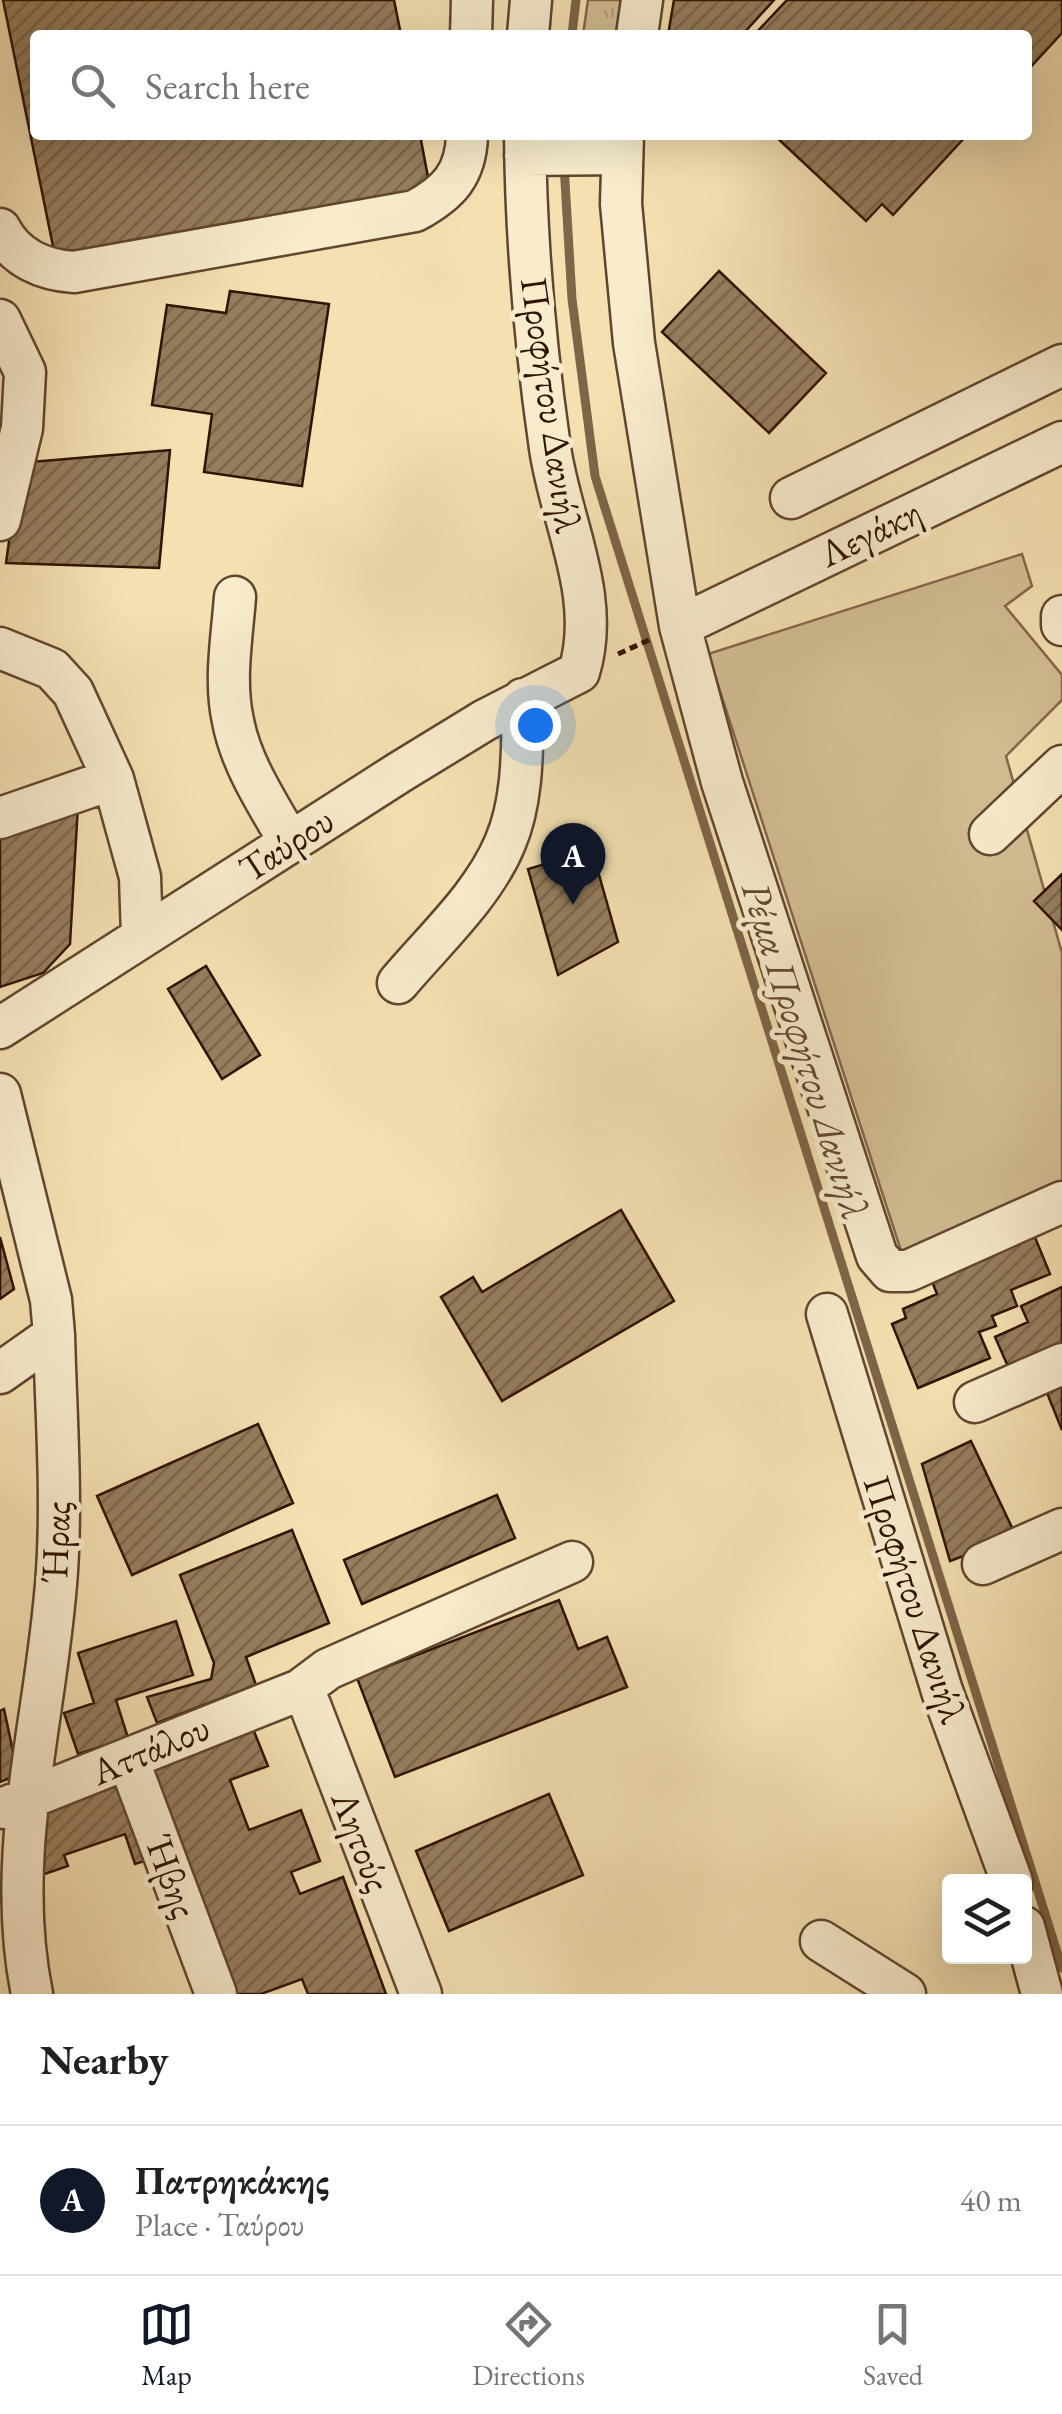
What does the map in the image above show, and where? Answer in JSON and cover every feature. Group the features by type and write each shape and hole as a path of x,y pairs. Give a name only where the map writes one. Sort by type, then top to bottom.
{"street":[{"path":"471,30 472,0"},
{"path":"528,30 531,0"},
{"path":"638,30 642,0"},
{"path":"458,178 466,140"},
{"path":"0,229 23,256 49,270 74,272 415,211 440,197 458,178 530,154 612,148 671,630 882,1264 890,1270 908,1271 1062,1202"},
{"name":"Προφήτου Δανιήλ","path":"530,154 541,388 552,462 588,613 587,646 579,672"},
{"path":"0,320 24,372 22,428 0,520"},
{"path":"791,498 1062,365"},
{"name":"Λεγάκη","path":"671,630 1062,442"},
{"path":"235,596 229,675 232,722 252,775 289,841"},
{"path":"1062,616 1062,626"},
{"path":"0,648 52,669 73,692 113,778 140,877 142,936"},
{"name":"Ταύρου","path":"0,1028 289,841 523,699 579,672"},
{"path":"398,983 488,875 506,841 517,800 523,699"},
{"path":"990,834 1062,766"},
{"path":"0,818 113,778"},
{"name":"Ήρας","path":"0,1094 51,1300 54,1335 57,1571 13,1804 32,1994"},
{"name":"Προφήτου Δανιήλ","path":"827,1314 942,1690 1009,1874"},
{"path":"0,1373 54,1335"},
{"path":"975,1402 1062,1364"},
{"path":"983,1564 1062,1529"},
{"name":"Αττάλου","path":"13,1804 300,1690 328,1668 572,1562"},
{"name":"Λητούς","path":"300,1690 310,1706 421,1994"},
{"name":"Ήβης","path":"128,1759 216,1994"},
{"path":"821,1941 905,1994"},
{"path":"1032,1957 1042,1994"}],"path":[{"path":"624,652 671,630"}],"green space":[{"path":"588,0 621,0 617,30 584,30"},
{"path":"1022,554 1032,586 1005,606 1062,675 1062,700 1006,756 1062,953 1062,1191 902,1254 708,654"}],"building":[{"path":"3,0 394,0 400,30 30,30 30,133"},
{"path":"674,0 774,0 747,30 669,30"},
{"path":"787,0 1062,0 1062,33 1032,66 1032,30 759,30"},
{"path":"31,140 421,140 432,198 56,261"},
{"path":"779,140 962,140 893,215 882,204 866,221"},
{"path":"719,271 826,373 769,433 662,332"},
{"path":"230,291 329,304 302,486 204,472 212,414 152,405 167,305 226,313"},
{"path":"170,450 159,568 6,563 20,463"},
{"path":"78,805 70,944 43,973 0,987 0,830"},
{"path":"592,850 618,942 558,975 528,869"},
{"path":"1062,874 1062,930 1034,901"},
{"path":"206,966 260,1055 222,1079 168,989"},
{"path":"621,1210 674,1301 502,1401 441,1297 473,1277 482,1292"},
{"path":"1032,1230 1050,1274 1011,1290 1017,1306 992,1316 996,1326 979,1332 990,1358 918,1388 892,1324 906,1318 903,1309 937,1294 927,1269"},
{"path":"0,1237 14,1289 0,1299"},
{"path":"1062,1287 1062,1348 1010,1371 995,1337 1028,1322 1021,1306"},
{"path":"1062,1375 1062,1430 1043,1383"},
{"path":"258,1424 293,1503 132,1575 97,1496"},
{"path":"971,1441 1016,1536 950,1561 922,1464"},
{"path":"497,1495 515,1538 362,1604 344,1560"},
{"path":"292,1530 329,1623 246,1657 256,1685 157,1723 147,1697 211,1679 214,1663 180,1575"},
{"path":"559,1600 578,1649 607,1637 627,1687 395,1777 357,1678"},
{"path":"176,1621 193,1675 116,1700 128,1738 78,1754 64,1713 94,1703 78,1653"},
{"path":"4,1709 18,1775 0,1782 0,1711"},
{"path":"251,1724 268,1766 230,1780 249,1830 301,1810 320,1861 291,1872 300,1894 343,1877 386,1994 308,1994 302,1979 261,1994 232,1994 146,1764"},
{"path":"124,1776 151,1859 135,1864 125,1834 64,1855 68,1866 33,1878 37,1805"},
{"path":"549,1794 583,1875 449,1931 416,1851"}],"waterway":[{"name":"Ρέμα Προφήτου Δανιήλ","path":"573,30 576,0"},
{"name":"Ρέμα Προφήτου Δανιήλ","path":"564,165 572,299 595,476 1062,1968"}],"place":[{"name":"Πατρηκάκης","path":"573,905"}]}
